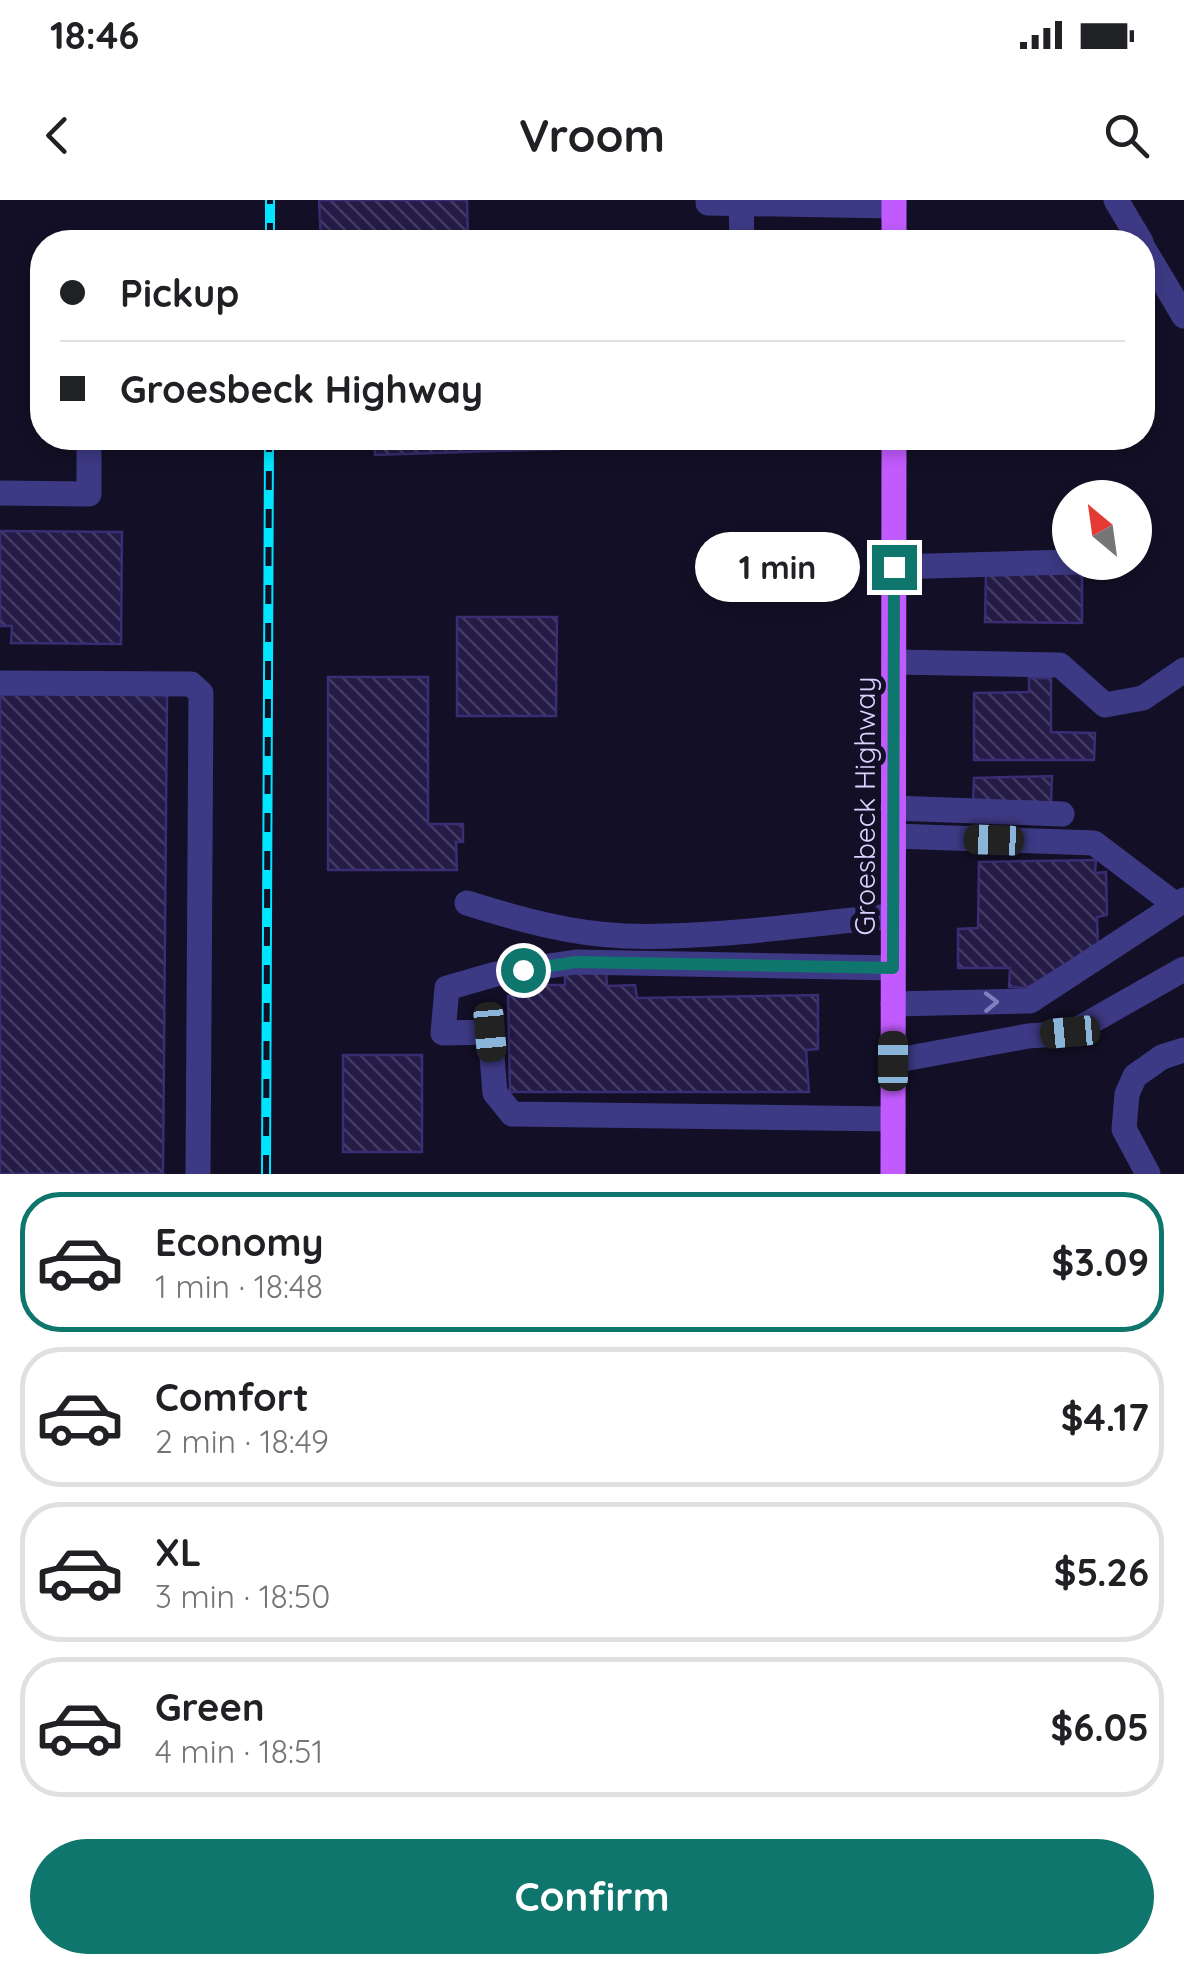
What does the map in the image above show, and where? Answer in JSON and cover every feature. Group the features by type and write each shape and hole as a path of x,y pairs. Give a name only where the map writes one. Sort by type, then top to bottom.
{"main road":[{"path":"894,203 894,230"},
{"name":"Groesbeck Highway","path":"893,1174 894,450"}],"street":[{"path":"708,200 894,203"},
{"path":"1116,200 1133,230"},
{"path":"741,202 742,230"},
{"path":"1155,267 1184,316"},
{"path":"0,494 89,494 89,450"},
{"path":"894,567 1052,563"},
{"path":"894,662 1060,665 1104,705 1143,698 1184,670"},
{"path":"0,683 191,684 201,693 198,1174"},
{"path":"894,808 1062,814"},
{"path":"893,1004 1030,1002 1180,902 1094,843 894,836"},
{"path":"467,903 534,923 623,936 718,933 894,916"},
{"path":"893,968 560,964 496,974 447,988 443,1033 490,1032 495,1093 512,1114 893,1119"},
{"path":"893,1061 1070,1032 1184,968"},
{"path":"1148,1174 1124,1129 1126,1094 1135,1076 1162,1057 1184,1050"}],"building":[{"path":"319,200 467,200 468,230 320,230"},
{"path":"375,450 528,450 375,455"},
{"path":"0,531 122,532 121,644 11,643 12,626 0,626"},
{"path":"986,573 1052,574 1052,580 1082,580 1082,623 985,622"},
{"path":"457,617 557,617 556,716 457,716"},
{"path":"328,677 428,677 428,824 463,824 463,842 456,842 457,870 328,870"},
{"path":"1029,678 1051,678 1051,732 1095,733 1094,760 974,760 974,693 1029,692"},
{"path":"0,694 167,695 163,1174 0,1174"},
{"path":"1052,776 1051,805 973,805 974,778"},
{"path":"1096,860 1095,873 1106,872 1107,915 1097,917 1098,945 1026,988 1009,987 1010,968 958,968 958,929 978,928 979,862"},
{"path":"606,971 607,986 635,985 637,998 818,995 818,1049 806,1050 809,1092 510,1092 508,996 520,996 519,985 565,985 565,972"},
{"path":"343,1055 422,1055 422,1152 343,1152"}],"railway":[{"path":"270,200 270,230"},
{"path":"266,1174 269,450"}],"route":[{"path":"523,970 576,962 893,968 894,567"}]}
